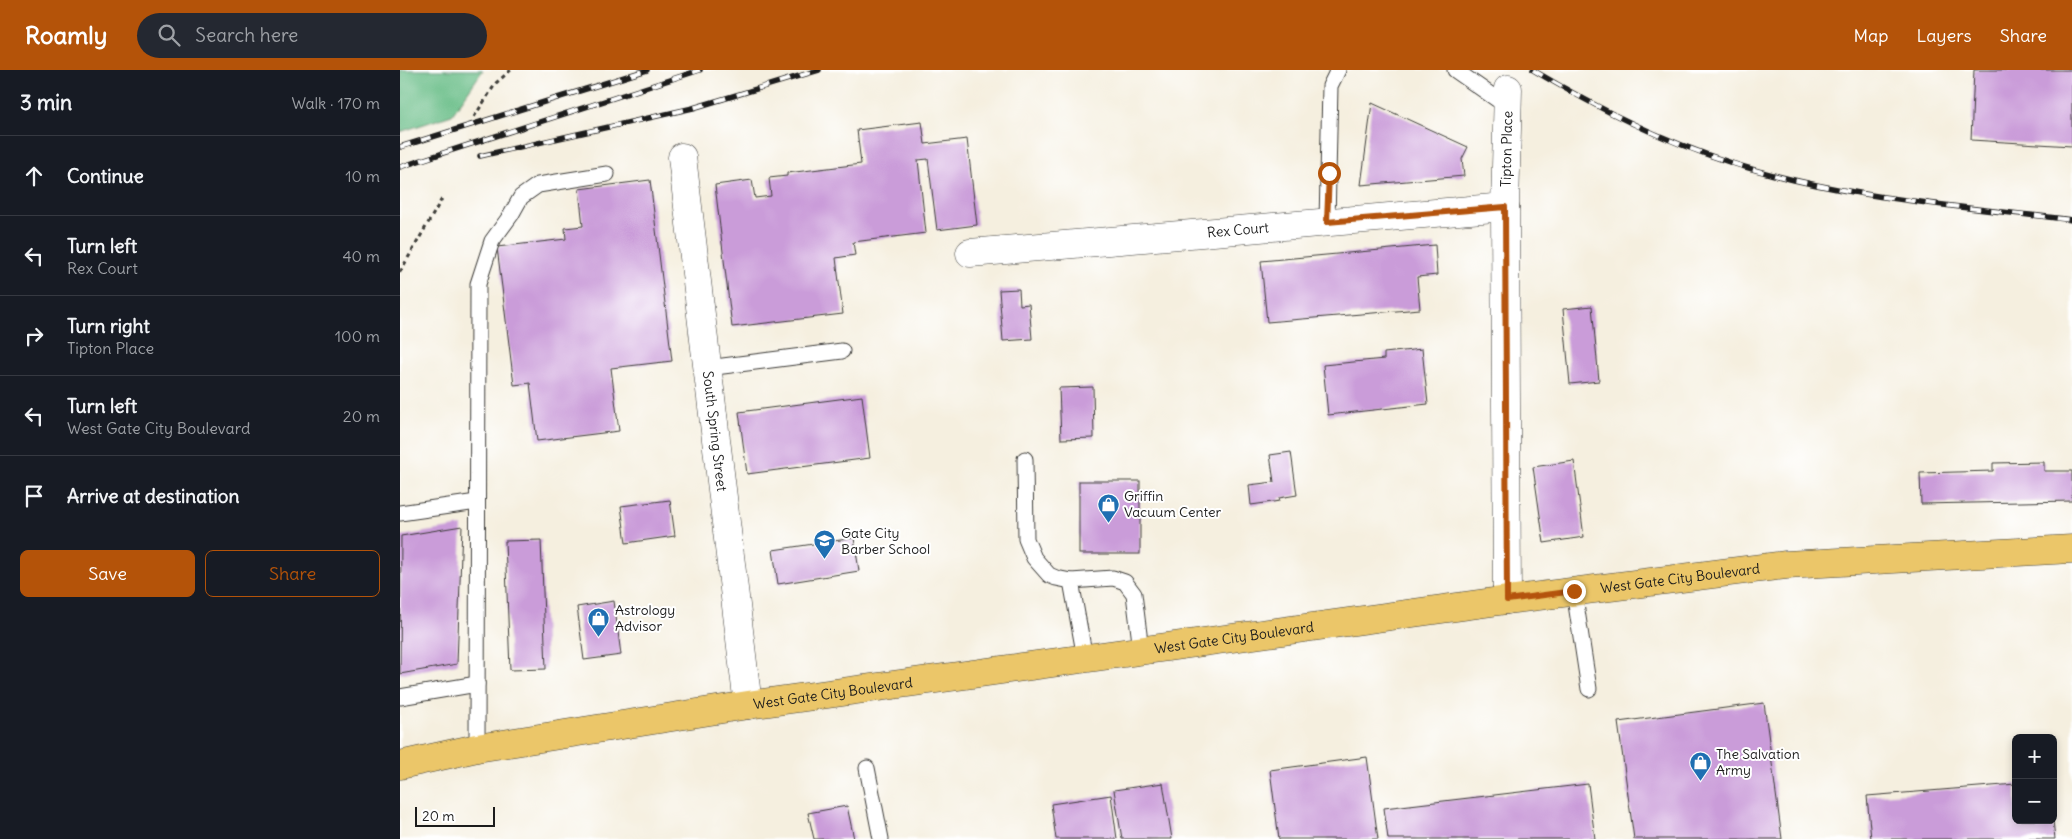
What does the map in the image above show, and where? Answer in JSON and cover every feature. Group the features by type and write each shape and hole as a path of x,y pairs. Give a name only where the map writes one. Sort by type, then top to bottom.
{"main road":[{"name":"West Gate City Boulevard","path":"400,765 476,748 748,705 1574,591 1786,565 2072,549"}],"street":[{"name":"Tipton Place","path":"1507,600 1505,207 1508,98"},
{"name":"South Spring Street","path":"682,157 748,705"},
{"name":"Rex Court","path":"970,253 1505,207"}],"lane":[{"path":"1327,222 1330,86 1338,70"},
{"path":"1455,70 1508,98"},
{"path":"476,748 478,284 492,241 522,197 538,186 607,174"},
{"path":"708,368 842,351"},
{"path":"1025,459 1026,538 1034,558 1050,575 1071,581 1113,578 1125,582 1134,594 1141,650"},
{"path":"400,513 477,502"},
{"path":"1071,581 1085,658"},
{"path":"1574,591 1589,689"},
{"path":"400,697 476,684"},
{"path":"868,768 881,839"}],"path":[{"path":"474,117 496,83 511,70"},
{"path":"400,272 443,197"}],"green space":[{"path":"400,70 483,70 452,115 400,132"}],"building":[{"path":"1974,70 2072,70 2072,146 1971,140"},
{"path":"1372,103 1468,147 1462,159 1464,176 1361,185"},
{"path":"922,122 925,144 967,139 977,225 937,230 928,159 918,160 926,233 853,242 855,255 836,258 843,314 732,327 715,185 752,180 755,198 771,196 769,178 787,176 787,173 861,164 857,130"},
{"path":"650,180 672,361 611,368 619,431 537,441 530,383 514,385 497,247 566,239 565,228 583,226 579,189"},
{"path":"1435,245 1437,275 1417,277 1420,309 1267,322 1261,261"},
{"path":"1019,289 1020,305 1029,304 1032,339 1003,341 999,290"},
{"path":"1592,306 1599,381 1570,384 1563,309"},
{"path":"1422,349 1428,404 1328,415 1323,365 1384,359 1384,353"},
{"path":"1093,387 1094,438 1061,439 1059,388"},
{"path":"862,396 870,458 747,474 739,412"},
{"path":"1291,452 1297,495 1279,498 1280,501 1251,505 1249,485 1274,482 1270,455"},
{"path":"1574,461 1584,537 1544,543 1533,467"},
{"path":"2044,462 2044,471 2072,471 2072,501 1921,504 1920,473 1993,471 1993,463"},
{"path":"1079,481 1140,481 1140,554 1079,554"},
{"path":"670,500 675,536 626,543 621,506"},
{"path":"462,526 457,664 400,674 401,536"},
{"path":"854,538 859,571 778,584 773,550"},
{"path":"541,540 546,669 510,670 505,541"},
{"path":"614,601 621,655 584,660 577,607"},
{"name":"The Salvation Army","path":"1764,703 1782,839 1634,839 1618,722"},
{"path":"1367,757 1378,839 1279,839 1270,770"},
{"path":"1163,783 1172,839 1122,839 1114,790"},
{"path":"1588,784 1595,839 1388,839 1384,808"},
{"path":"2012,784 2012,824 2053,824 2055,839 1871,839 1867,796"},
{"path":"1111,795 1117,839 1056,839 1051,804"},
{"path":"847,806 854,839 814,839 808,813"}],"railway":[{"path":"400,147 647,70"},
{"path":"400,167 700,70"},
{"path":"480,156 693,108 819,70"},
{"path":"1533,70 1605,110 1679,144 1773,175 1858,193 2072,220"}],"place":[{"name":"Griffin Vacuum Center","path":"1108,523"},
{"name":"Gate City Barber School","path":"825,560"},
{"name":"Astrology Advisor","path":"599,637"},
{"name":"The Salvation Army","path":"1700,781"}],"route":[{"path":"1329,173 1327,222 1505,207 1507,600 1574,591"}]}
